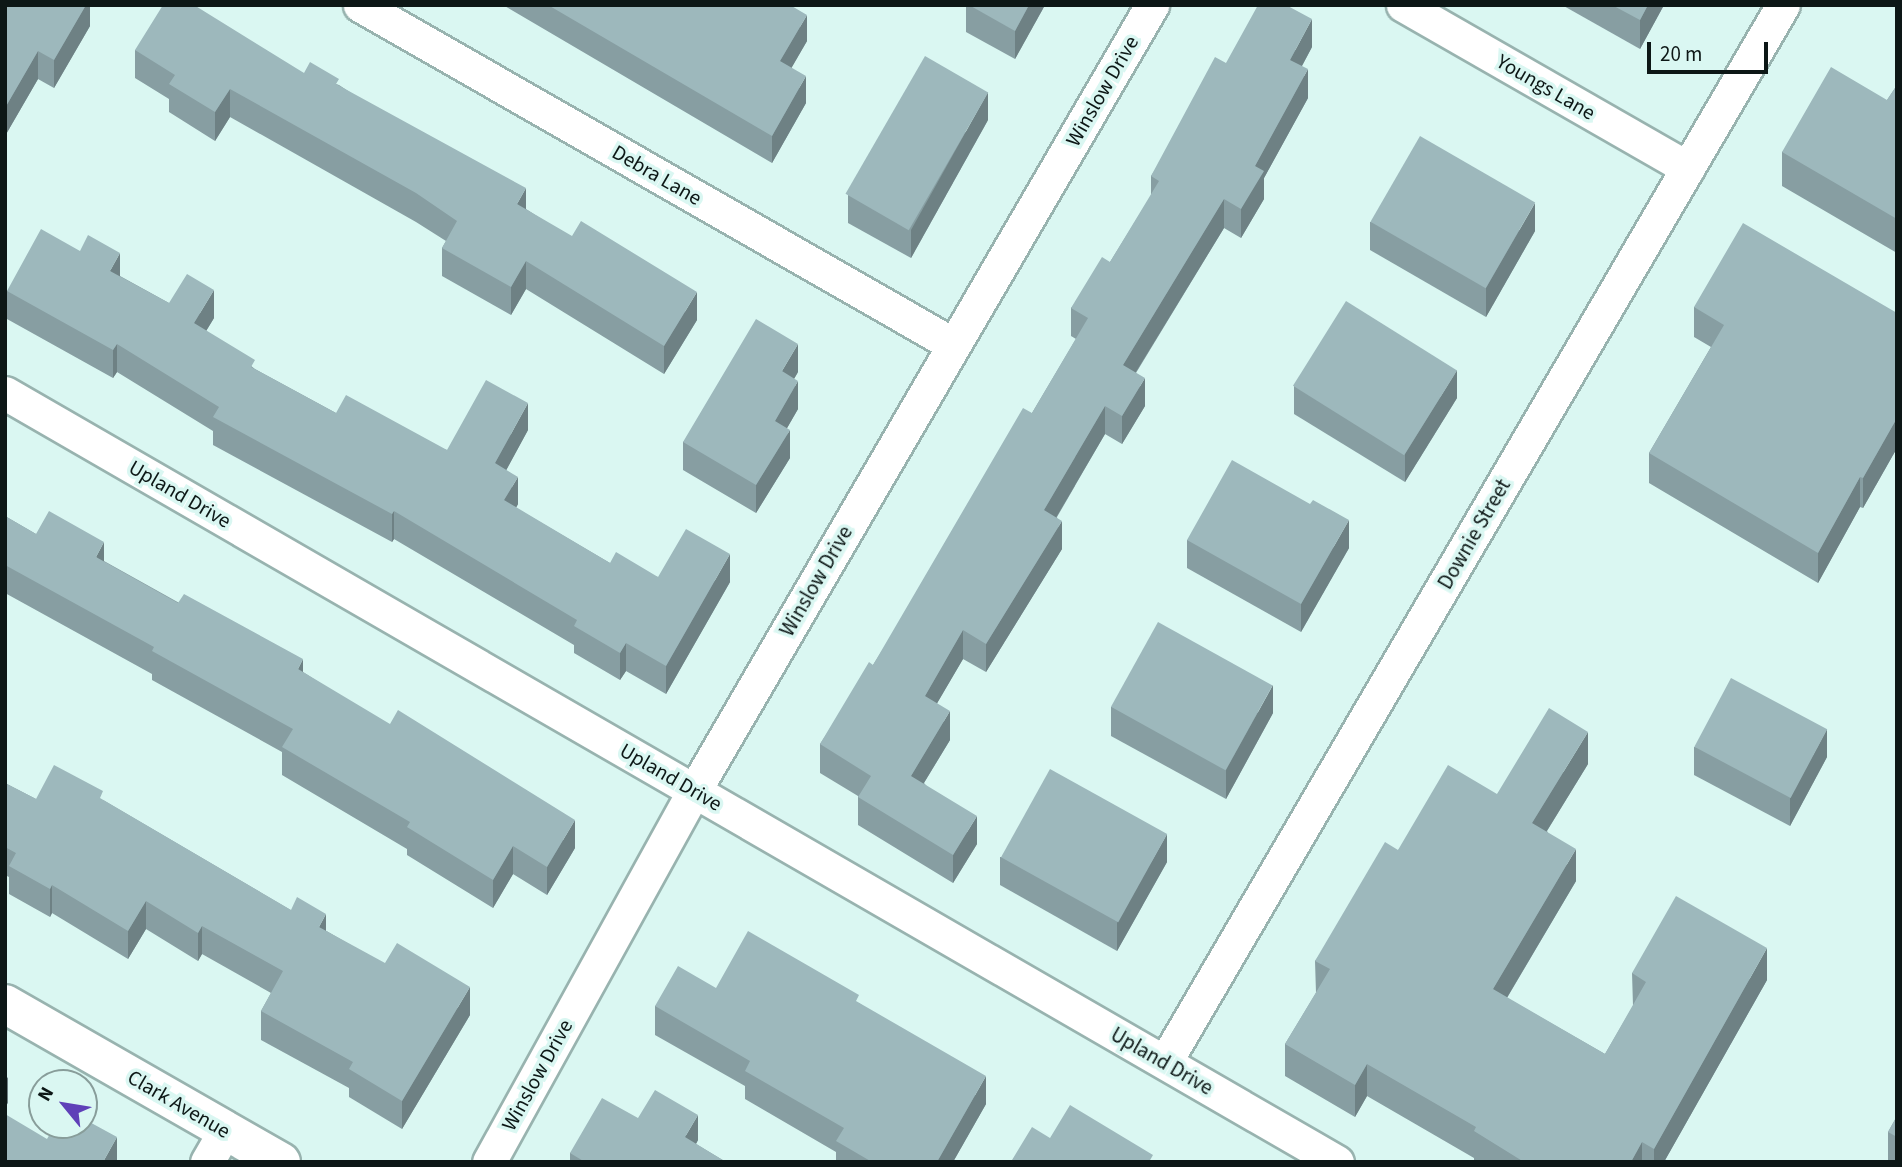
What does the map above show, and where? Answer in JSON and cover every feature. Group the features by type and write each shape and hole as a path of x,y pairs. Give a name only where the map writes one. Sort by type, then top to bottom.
{"street":[{"name":"Debra Lane","path":"360,5 954,345"},
{"name":"Winslow Drive","path":"489,1162 694,791 1152,5"},
{"name":"Youngs Lane","path":"1403,5 1688,169"},
{"name":"Downie Street","path":"1164,1062 1783,5"},
{"name":"Upland Drive","path":"5,393 1337,1162"},
{"name":"Clark Avenue","path":"5,1004 216,1146 281,1162"}],"building":[{"path":"5,5 86,5 54,60 38,51 5,108"},
{"path":"163,5 194,5 304,73 310,62 339,79 336,84 526,188 517,204 572,236 581,221 697,292 664,346 526,261 511,287 442,248 457,221 416,193 230,89 215,112 169,84 175,75 135,50"},
{"path":"548,5 790,5 807,15 780,61 806,76 772,136"},
{"path":"969,5 1029,5 1015,31"},
{"path":"1258,5 1286,5 1312,19 1290,60 1308,69 1255,166 1264,171 1241,209 1224,199 1123,365 1145,378 1122,416 1105,406 1044,510 1062,521 986,644 963,630 925,696 950,711 911,776 977,816 953,855 858,797 871,776 820,744 869,662 873,665 1023,408 1032,413 1088,318 1071,308 1102,257 1110,262 1159,181 1151,176 1215,57 1226,63"},
{"path":"1612,5 1648,5 1640,20"},
{"path":"925,56 988,92 909,230 846,194"},
{"path":"1831,67 1887,100 1897,85 1897,219 1782,152"},
{"path":"1420,136 1535,202 1486,288 1370,222"},
{"path":"1743,223 1897,313 1897,418 1863,478 1860,477 1818,553 1649,453 1724,325 1694,307"},
{"path":"41,229 80,251 88,235 120,253 110,271 169,303 187,274 214,290 194,323 255,360 251,367 336,413 346,395 447,450 486,380 528,403 495,463 518,477 504,500 610,563 616,552 658,577 686,529 730,554 666,666 626,643 620,653 574,626 577,620 394,511 392,514 213,417 219,407 117,344 113,350 7,291"},
{"path":"1346,301 1457,370 1404,455 1293,386"},
{"path":"756,319 798,344 782,371 798,381 775,421 790,430 756,485 683,442"},
{"path":"1232,460 1310,504 1313,500 1349,520 1301,604 1187,540"},
{"path":"49,511 104,542 96,557 178,603 184,594 303,659 298,669 390,724 398,710 575,820 547,867 513,846 493,880 407,827 410,822 282,747 293,729 152,651 154,647 5,565 5,516 36,534"},
{"path":"1158,622 1273,686 1226,770 1111,707"},
{"path":"1731,678 1827,729 1791,798 1694,747"},
{"path":"1549,708 1588,732 1532,823 1576,849 1493,989 1605,1054 1646,982 1632,973 1676,896 1767,948 1654,1149 1642,1142 1631,1162 1524,1162 1474,1131 1476,1127 1367,1064 1355,1085 1285,1044 1330,969 1315,961 1385,842 1398,850 1448,765 1497,794"},
{"path":"54,765 103,791 100,798 291,910 297,897 326,914 319,927 385,963 397,943 470,987 402,1101 349,1069 353,1062 261,1011 283,971 202,926 198,933 146,901 128,931 52,885 50,889 9,866 16,853 5,847 5,783 36,799"},
{"path":"1050,769 1167,834 1118,922 1001,857"},
{"path":"748,931 859,995 856,1001 986,1076 937,1162 872,1162 836,1141 844,1128 745,1071 750,1061 655,1006 678,966 716,988"},
{"path":"655,1090 698,1115 685,1137 726,1162 585,1162 570,1153 602,1098 638,1118"},
{"path":"1070,1105 1153,1155 1149,1162 1012,1160 1032,1127 1050,1138"},
{"path":"5,1114 28,1128 28,1139 98,1139 98,1127 117,1137 103,1162 5,1162"},
{"path":"1897,1116 1897,1137 1888,1132"}]}
